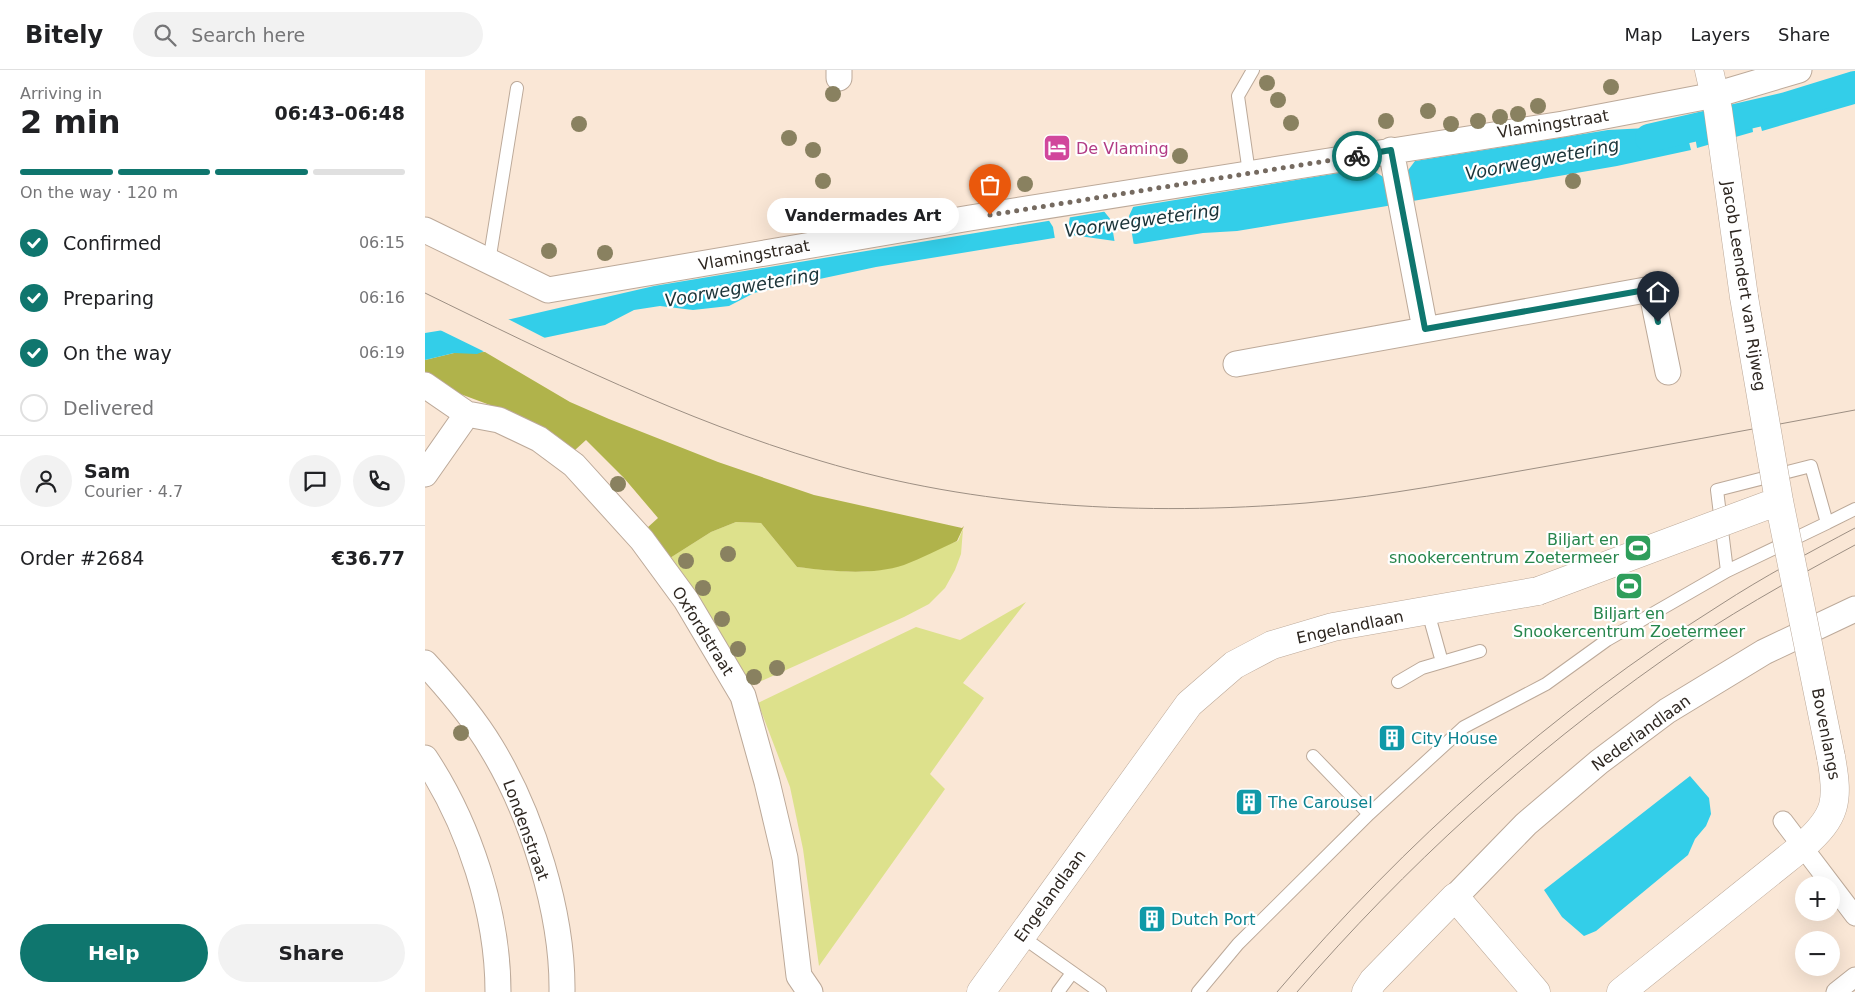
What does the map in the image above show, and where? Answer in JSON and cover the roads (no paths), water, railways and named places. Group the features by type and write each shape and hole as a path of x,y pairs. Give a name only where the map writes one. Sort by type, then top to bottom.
{"street":[{"name":"Vlamingstraat","path":"425,230 548,290 970,218 1249,174 1392,155 1563,124 1714,91 1799,70"},
{"name":"Jacob Leendert van Rijweg","path":"1714,91 1744,297 1779,501"},
{"path":"1392,155 1425,329"},
{"path":"1236,364 1651,289 1668,372"},
{"name":"Oxfordstraat","path":"425,385 467,414 499,420 539,439 574,465 642,540 686,600 743,696 767,782 785,858 799,976 810,992"},
{"path":"425,474 467,414"},
{"name":"Engelandlaan","path":"981,992 1189,704 1234,665 1272,644 1333,627 1428,612 1538,591 1779,501"},
{"name":"Bovenlangs","path":"1621,992 1803,846 1823,827 1836,797 1836,783 1831,757 1779,501"},
{"name":"Nederlandlaan","path":"1455,897 1526,824 1599,762 1667,711 1764,652 1855,609"},
{"name":"Londenstraat","path":"425,663 447,688 491,746 518,798 541,862 557,932 562,977 561,992"},
{"path":"425,758 460,821 486,898 498,968 498,992"},
{"path":"1783,821 1855,916"},
{"path":"1366,992 1373,981 1455,897 1536,992"},
{"path":"1836,992 1855,977"}],"lane":[{"path":"1249,174 1238,96 1253,70"},
{"path":"489,262 517,88"},
{"path":"1727,571 1717,490 1811,466 1827,523"},
{"path":"1198,992 1238,944 1369,814 1464,727 1546,684 1607,640 1727,571 1855,509"},
{"path":"1428,612 1442,662"},
{"path":"1398,682 1422,668 1480,651"},
{"path":"1313,756 1369,814"},
{"path":"1021,936 1100,992"},
{"path":"1058,992 1072,973"}],"water":[{"path":"1855,71 1855,104 1762,131 1756,108 1826,80"},
{"path":"1750,111 1753,132 1697,148 1693,125"},
{"path":"1685,126 1691,150 1617,166 1407,202 1403,177 1415,161 1608,130"},
{"path":"1369,168 1388,180 1393,205 1237,231 1203,233 1136,244 1072,235 876,267 754,293 729,306 693,310 660,306 634,310 605,325 487,350 477,354 454,353 425,360 425,333 511,319 654,286"},
{"path":"1690,776 1709,798 1711,814 1706,826 1695,839 1688,855 1596,931 1584,936 1562,917 1544,890"}],"waterway":[{"name":"Voorwegwetering","path":"1649,138 1787,106 1855,85"}],"tram line":[{"path":"425,293 620,385 770,445 880,477 940,489 1062,504 1184,509 1245,507 1336,500 1458,482 1855,410"},
{"path":"1277,992 1326,937 1429,831 1540,734 1598,689 1720,605 1855,528"},
{"path":"1297,992 1338,946 1425,857 1516,774 1564,734 1663,660 1733,614 1855,545"}],"place":[{"name":"De Vlaming","path":"1057,148"},
{"name":"Vandermades Art","path":"990,215"},
{"name":"Biljart en snookercentrum Zoetermeer","path":"1638,548"},
{"name":"Biljart en Snookercentrum Zoetermeer","path":"1629,586"},
{"name":"City House","path":"1392,738"},
{"name":"The Carousel","path":"1249,802"},
{"name":"Dutch Port","path":"1152,919"}]}
